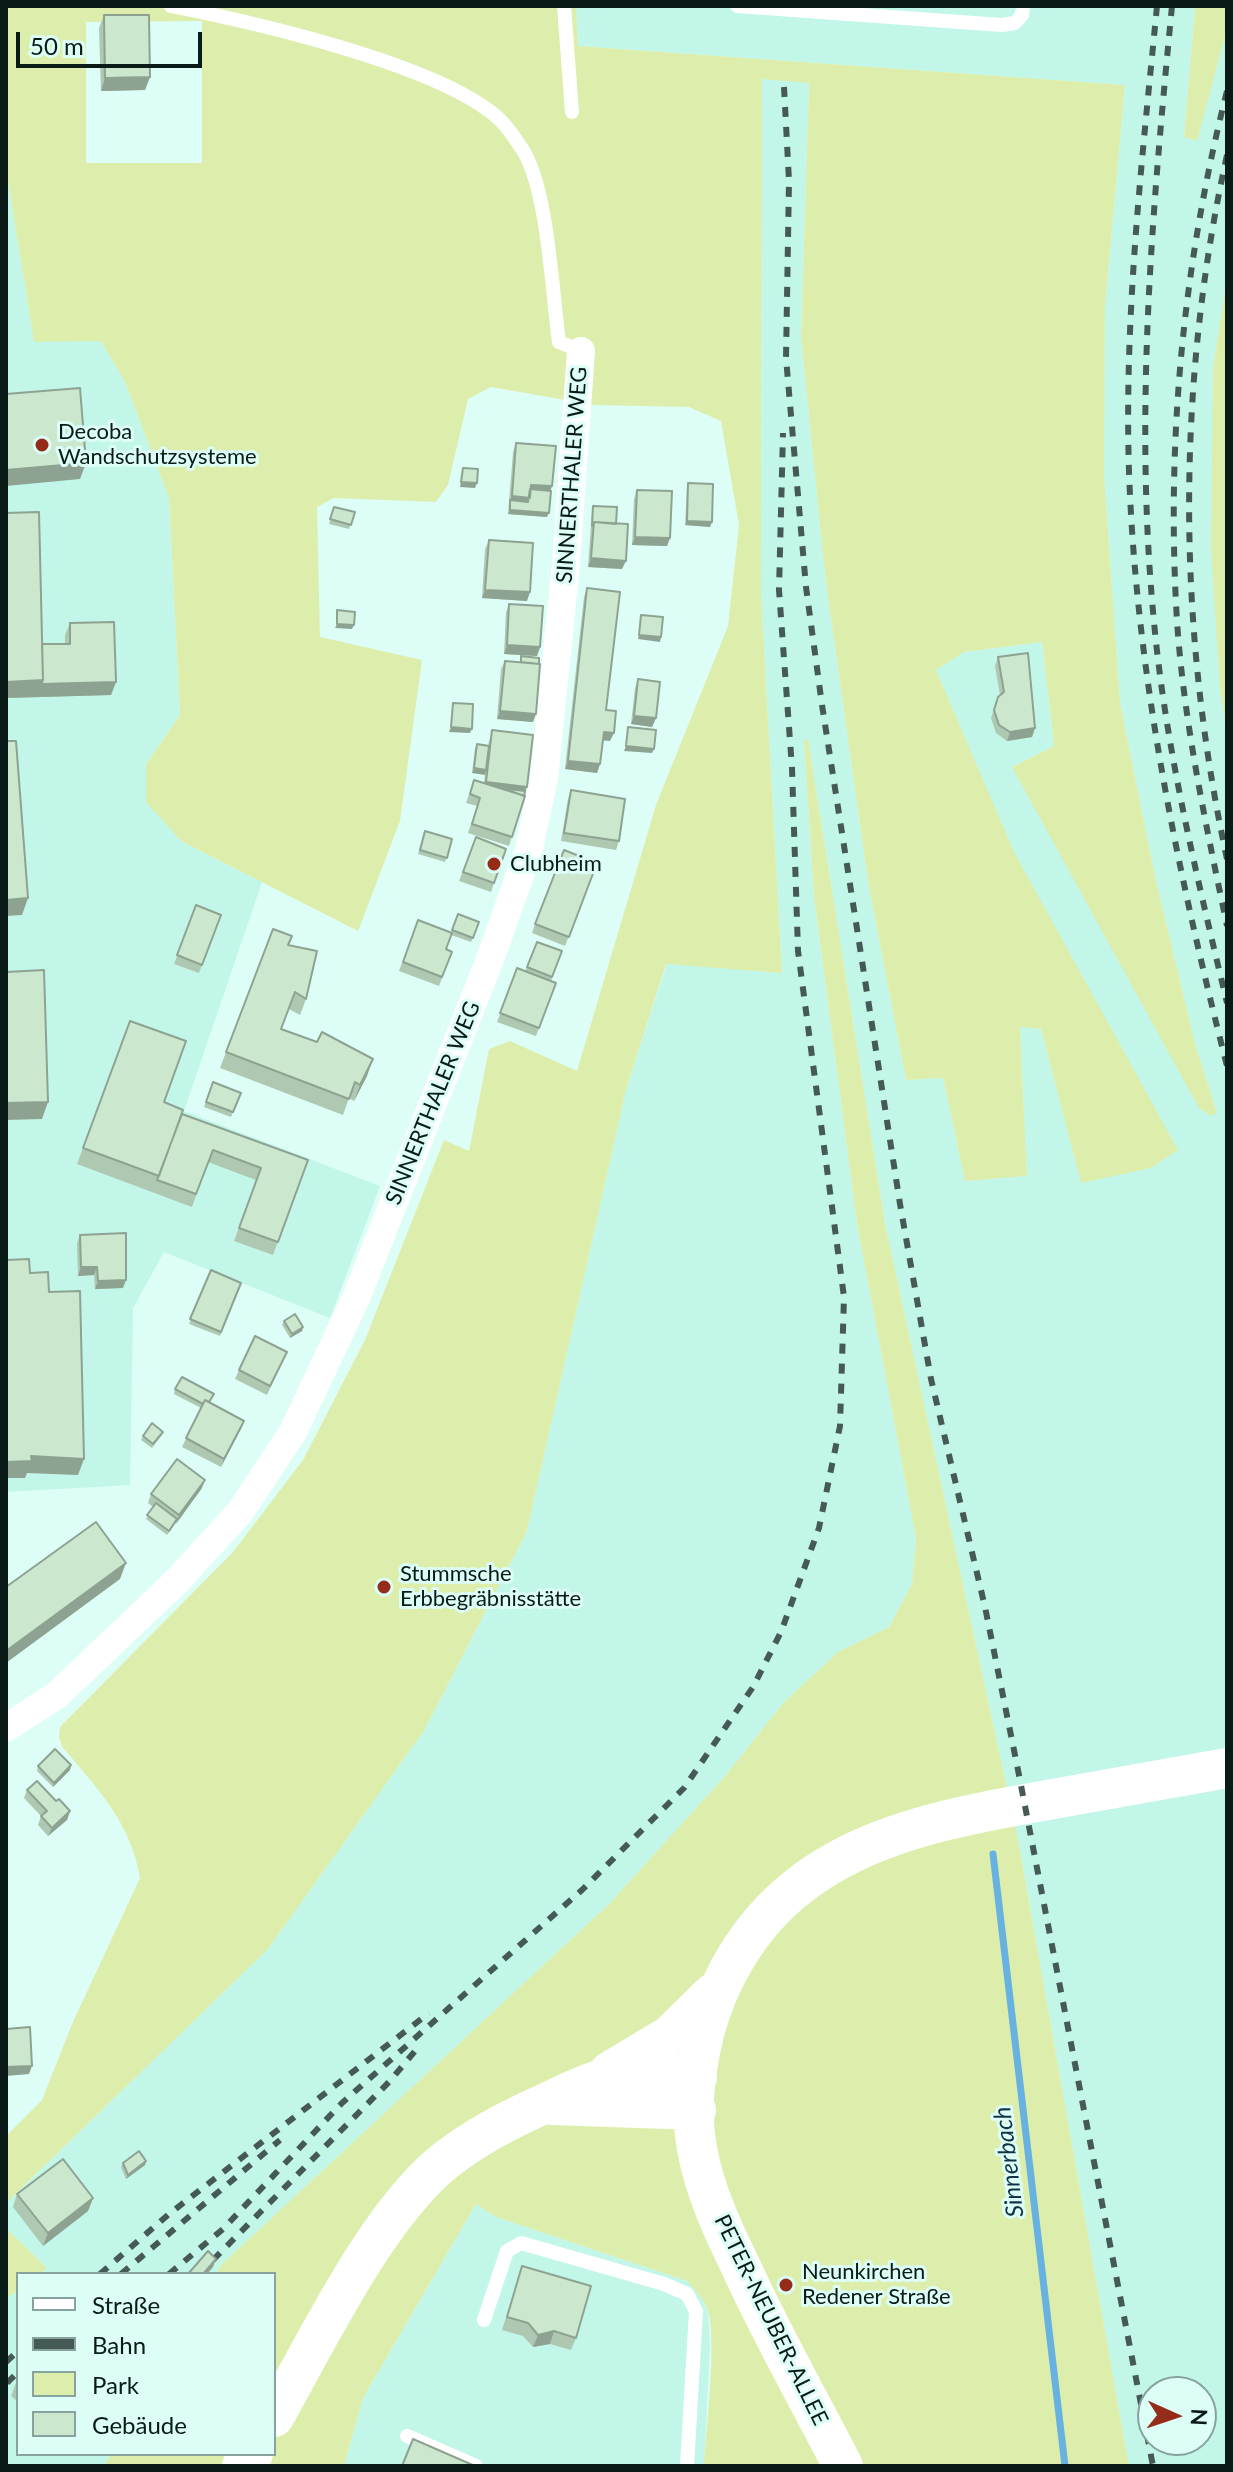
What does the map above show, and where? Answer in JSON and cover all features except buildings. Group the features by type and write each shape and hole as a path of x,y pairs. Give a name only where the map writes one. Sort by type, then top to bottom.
{"main road":[{"path":"276,2413 355,2275 404,2204 440,2165 492,2128 600,2077 669,2036 722,1984 752,1931 795,1887 841,1856 900,1831 985,1811 1227,1768"},
{"name":"PETER-NEUBER-ALLEE","path":"722,1984 704,2026 696,2093 697,2148 719,2220 766,2321 843,2466"},
{"path":"600,2077 627,2071 696,2093"},
{"path":"539,2106 598,2104 696,2093"}],"street":[{"name":"SINNERTHALER WEG","path":"6,1728 57,1695 176,1582 240,1512 293,1432 356,1298 489,962 528,853 544,778 581,351"}],"lane":[{"path":"171,6 234,19 390,64 447,86 498,118 524,153 536,185 559,342 581,351"},
{"path":"564,6 572,112"},
{"path":"737,6 1002,25 1015,23 1022,15 1023,6"},
{"path":"484,2320 507,2251 521,2243 687,2294 696,2311 687,2466"},
{"path":"407,2436 476,2466"}],"shaded area":[{"path":"576,6 1195,6 1184,137 1196,141 1227,29 1227,277 1213,368 1220,689 1227,736 1227,2466 1129,2466 1018,1839 885,1223 808,739 804,741 814,897 857,1224 916,1538 912,1584 889,1627 838,1652 784,1702 726,1775 609,1904 221,2265 217,2272 41,2272 46,2267 6,2228 6,2203 268,1949 425,1729 527,1531 626,1090 667,963 782,973 761,592 762,79 809,82 801,337 825,576 868,882 906,1080 943,1078 965,1181 1027,1176 1020,1027 1041,1029 1081,1182 1177,1150 1013,852 936,670 964,652 1042,642 1054,746 1012,767 1217,1113 1196,1047 1156,881 1120,702 1104,474 1105,308 1125,85 578,46"},
{"path":"6,170 34,341 101,341 125,382 169,498 180,715 146,764 181,841 262,882 184,1111 380,1186 330,1318 164,1252 133,1308 130,1485 6,1492"},
{"path":"476,2204 496,2217 687,2281 700,2295 708,2312 710,2343 704,2466 344,2466 363,2398"},
{"path":"16,2292 16,2456 110,2456 104,2466 6,2466 6,2299"}],"green space":[{"path":"6,6 576,6 578,46 1125,85 1105,308 1104,474 1120,702 1156,881 1196,1047 1217,1113 1210,1116 1199,1108 1012,767 1054,746 1042,642 964,652 936,670 1014,852 1178,1150 1151,1168 1081,1183 1041,1029 1020,1027 1027,1176 965,1181 943,1078 906,1080 868,882 825,576 801,337 809,83 762,79 761,592 782,973 666,964 626,1090 527,1531 425,1729 268,1949 6,2203 6,2136 42,2100 72,2024 140,1878 136,1858 121,1824 63,1748 59,1738 60,1727 233,1552 303,1460 365,1340 444,1140 469,1151 489,1049 510,1041 577,1071 656,805 728,626 739,525 721,421 689,407 594,405 491,387 468,399 448,485 436,502 334,498 317,507 320,637 422,660 400,821 358,931 181,841 146,802 146,764 180,715 169,498 125,382 101,341 34,342 6,170","holes":["202,21 202,163 86,163 86,22"]},
{"path":"1195,6 1227,6 1227,29 1197,141 1184,137"},
{"path":"1227,277 1227,736 1220,689 1211,550 1213,368"},
{"path":"808,739 885,1223 1018,1839 1129,2466 704,2466 711,2364 710,2325 702,2299 687,2281 496,2217 476,2204 363,2398 344,2466 104,2466 110,2456 276,2456 276,2272 217,2272 221,2265 609,1904 726,1775 784,1702 838,1652 889,1627 912,1584 916,1538 857,1224 814,897 804,741"},
{"path":"6,2228 47,2268 42,2272 16,2272 16,2292 6,2299"}],"waterway":[{"name":"Sinnerbach","path":"993,1854 1065,2466"}],"railway":[{"path":"1157,6 1140,180 1129,355 1129,471 1133,547 1140,622 1162,771 1192,919 1227,1066"},
{"path":"1172,6 1148,314 1148,545 1159,670 1174,766 1227,1003"},
{"path":"784,87 789,181 786,358 806,587 822,705 900,1204 931,1379 985,1607 1153,2466"},
{"path":"1227,91 1199,222 1189,288 1176,420 1174,487 1180,660 1197,774 1227,926"},
{"path":"1227,155 1210,242 1198,330 1191,418 1189,507 1199,684 1227,859"},
{"path":"171,2272 223,2229 342,2103 583,1889 684,1788 753,1687 781,1632 819,1528 840,1426 844,1297 798,951 792,768 779,590 783,433"},
{"path":"102,2272 169,2214 429,2013"},
{"path":"213,2260 389,2082 421,2044"},
{"path":"123,2272 280,2140"},
{"path":"6,2362 16,2353"},
{"path":"7,2383 16,2374"}],"place":[{"name":"Decoba Wandschutzsysteme","path":"42,445"},
{"name":"Clubheim","path":"494,864"},
{"name":"Stummsche Erbbegräbnisstätte","path":"384,1587"},
{"name":"Neunkirchen Redener Straße","path":"786,2285"}]}
